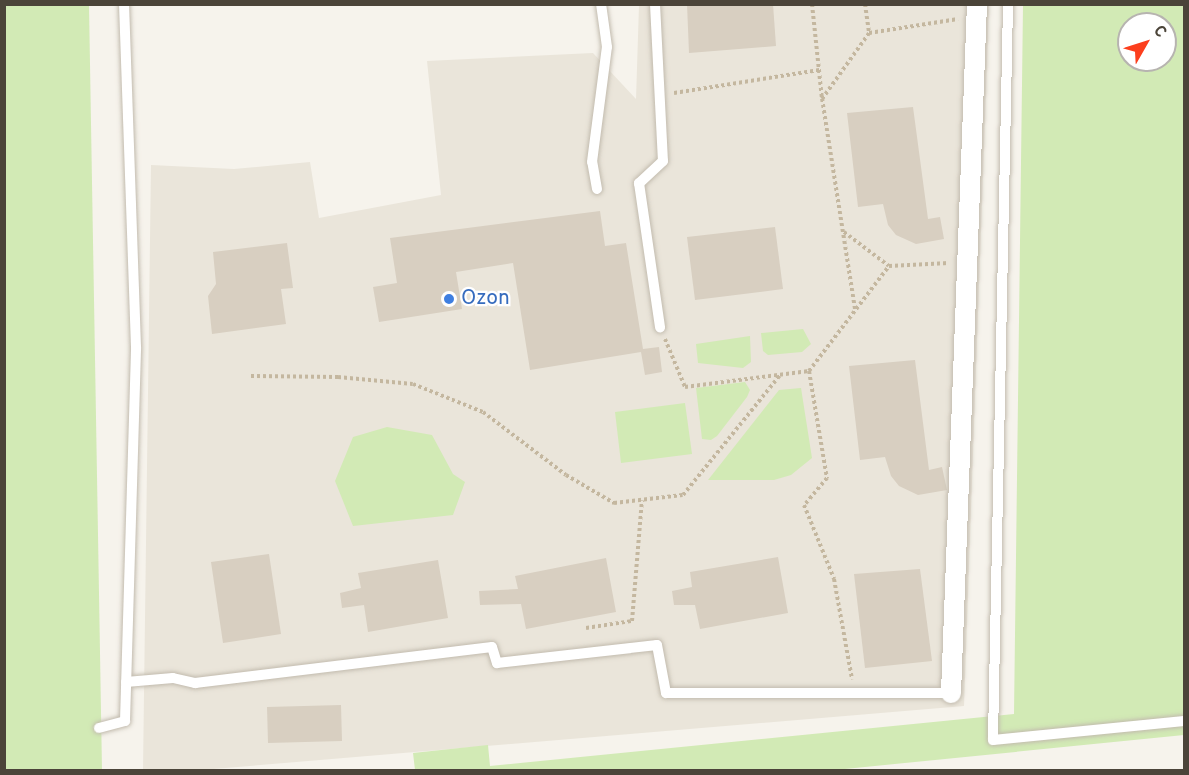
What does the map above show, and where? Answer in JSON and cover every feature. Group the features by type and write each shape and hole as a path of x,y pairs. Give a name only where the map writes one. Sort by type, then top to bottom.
{"street":[{"path":"951,693 977,10"}],"lane":[{"path":"99,729 125,721 136,347 124,4"},
{"path":"597,189 592,162 607,47 601,4"},
{"path":"656,4 663,161 639,183 660,327"},
{"path":"1008,4 993,740 1185,721"},
{"path":"126,682 173,678 195,683 492,647 497,663 657,645 666,693 951,693"}],"path":[{"path":"812,4 822,99 856,310"},
{"path":"822,99 868,33 865,4"},
{"path":"868,33 977,10"},
{"path":"660,95 819,70"},
{"path":"843,232 889,266 967,262"},
{"path":"660,327 686,387 809,371 889,266"},
{"path":"809,371 827,478 804,505 834,579 855,693"},
{"path":"251,376 338,377 413,384 483,412 566,475 614,503 683,495 781,374"},
{"path":"586,628 632,621 642,500"}],"shaded area":[{"path":"639,5 989,5 964,706 201,770 143,770 151,165 234,169 310,162 319,218 441,195 427,61 593,53 636,99"}],"green space":[{"path":"5,5 89,5 102,770 5,770"},
{"path":"1023,5 1184,5 1184,735 835,770 415,770 413,753 488,745 490,766 1014,714"},
{"path":"803,329 811,344 802,352 768,355 763,351 761,333"},
{"path":"750,336 751,362 743,368 698,363 696,344"},
{"path":"745,382 750,390 747,397 717,436 711,440 702,439 696,388"},
{"path":"801,388 812,458 791,475 774,480 708,480 779,390"},
{"path":"685,403 692,454 621,463 615,412"},
{"path":"387,427 432,435 453,474 465,482 453,515 353,526 335,481 353,437"}],"building":[{"path":"687,4 773,4 776,46 689,53"},
{"path":"913,107 928,219 940,217 944,239 916,244 896,235 888,225 883,204 858,207 847,113"},
{"path":"600,211 605,246 626,243 643,349 659,347 662,372 645,375 641,352 530,370 513,263 456,272 462,309 379,322 373,287 397,283 390,238"},
{"path":"775,227 783,289 695,300 687,237"},
{"path":"287,243 293,288 281,289 286,324 212,334 208,296 216,284 213,252"},
{"path":"915,360 929,470 942,467 947,490 918,495 899,486 891,476 885,457 860,460 849,366"},
{"path":"269,554 281,634 223,643 211,562"},
{"path":"778,557 788,613 700,629 695,605 674,605 672,591 692,587 690,572"},
{"path":"606,558 616,612 526,629 521,604 480,605 479,591 518,589 515,576"},
{"path":"438,560 448,618 368,632 364,605 342,608 340,593 361,588 358,573"},
{"path":"920,569 932,661 865,668 854,574"},
{"path":"341,705 342,741 268,743 267,707"}],"place":[{"name":"Ozon","path":"449,299"}]}
